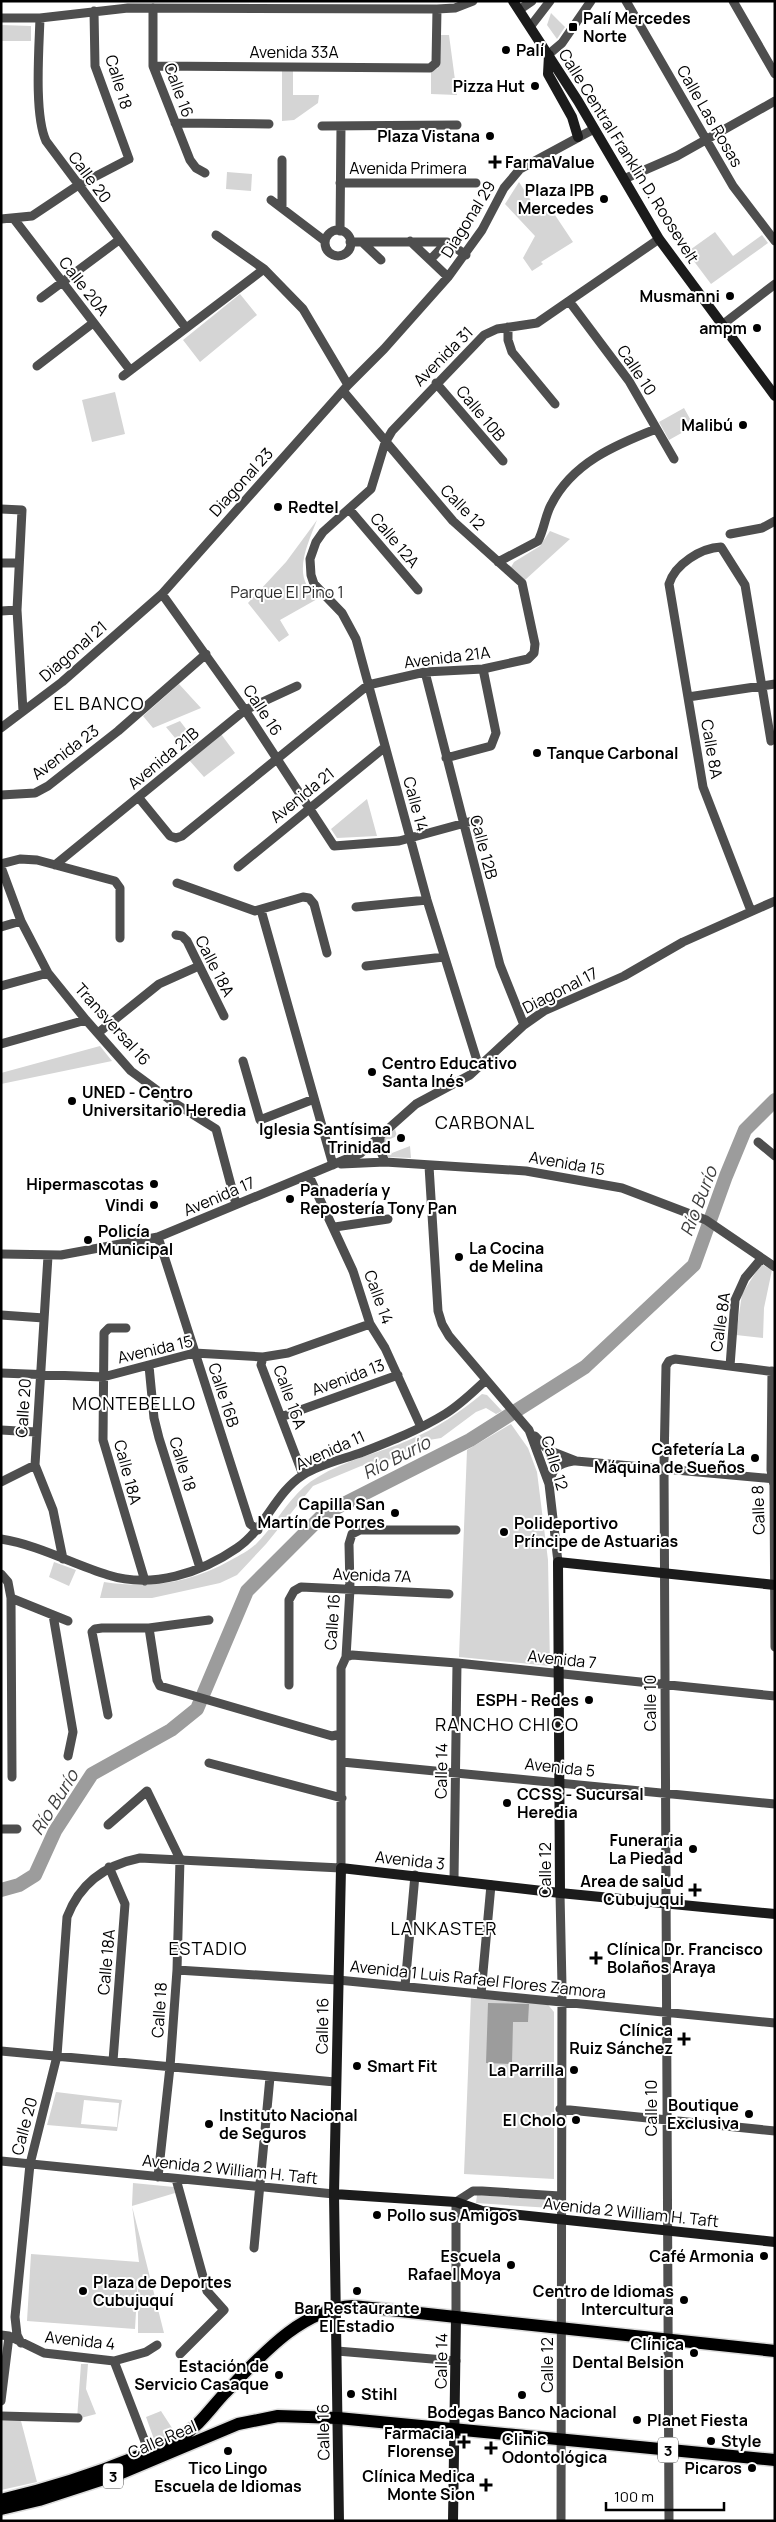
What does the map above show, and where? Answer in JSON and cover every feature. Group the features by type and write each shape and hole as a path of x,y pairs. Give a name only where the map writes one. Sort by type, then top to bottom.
{"main road":[{"name":"3","path":"208,2413 272,2347 293,2329 319,2313 337,2307 353,2306 456,2316 775,2351"},
{"name":"Calle Real","path":"1,2500 62,2483 149,2452 190,2431 208,2413"},
{"path":"208,2413 211,2426 220,2431"},
{"name":"3","path":"220,2431 247,2421 278,2416 338,2418 454,2429"},
{"path":"454,2429 561,2440"},
{"path":"190,2431 197,2435 198,2442"},
{"name":"Calle Real","path":"1,2509 39,2500 110,2477 198,2442 220,2431"},
{"name":"3","path":"561,2440 775,2460"}],"street":[{"path":"1,18 40,18 153,8 437,9 455,8 473,1"},
{"path":"516,6 532,1"},
{"path":"530,27 550,1"},
{"path":"578,137 572,117 548,74 549,54 557,48 591,1"},
{"name":"Calle Las Rosas","path":"626,1 733,186 775,241"},
{"path":"733,1 775,74"},
{"name":"Calle Central Franklin D. Roosevelt","path":"516,6 549,54 659,239 775,396"},
{"name":"Calle 16","path":"153,8 153,66 190,160 196,168 205,173"},
{"name":"Avenida 33A","path":"153,66 430,68 436,63 437,9"},
{"name":"Calle 18","path":"77,186 129,159 95,66 94,12"},
{"name":"Calle 20","path":"40,18 38,78 44,137 77,186 186,328"},
{"path":"624,179 707,141 775,101"},
{"path":"175,123 269,124"},
{"path":"322,126 457,125"},
{"path":"340,126 340,230"},
{"name":"Diagonal 29","path":"345,388 384,348 466,255 500,194 513,176 530,162 594,129"},
{"path":"282,160 282,208"},
{"name":"Avenida Primera","path":"340,183 476,183"},
{"path":"1,214 2,219 32,216 77,186"},
{"path":"271,200 325,241 329,252 337,255 348,250 350,242 347,234 340,230 332,231 325,241"},
{"name":"Calle 20A","path":"14,219 94,323 126,373 186,328"},
{"name":"Calle 12","path":"216,235 264,269 303,309 345,388 385,443 453,521 522,583 535,644 534,653"},
{"name":"Avenida 31","path":"310,559 319,537 371,489 385,443 392,430 484,335 497,329 537,323 659,239"},
{"path":"42,298 119,240"},
{"path":"350,242 447,242 466,255"},
{"path":"362,242 381,260"},
{"path":"410,242 448,277"},
{"path":"430,260 447,242"},
{"path":"186,328 264,269"},
{"path":"722,325 775,284"},
{"name":"Calle 10","path":"569,301 629,381 674,459"},
{"path":"37,366 94,323"},
{"path":"508,327 508,340 512,352 555,404"},
{"name":"Calle 10B","path":"436,383 503,461"},
{"name":"Diagonal 23","path":"162,594 345,388"},
{"path":"498,562 538,542 551,505 557,494 584,466 611,447 656,429"},
{"path":"1,509 22,510 17,610 23,711"},
{"name":"Calle 12A","path":"349,509 418,590"},
{"path":"730,534 762,528 775,521"},
{"name":"Calle 8A","path":"751,911 703,787 669,584 671,579 693,555 718,547 724,549 745,585 761,686"},
{"name":"Calle 14","path":"310,559 314,584 342,614 350,626 409,839 479,1067"},
{"path":"1,563 18,563"},
{"name":"Calle 16","path":"162,594 245,710 334,846 409,839"},
{"name":"Diagonal 21","path":"1,728 62,682 162,594"},
{"path":"1,611 17,610"},
{"name":"Avenida 21A","path":"139,798 170,836 176,838 182,836 368,686 425,672 483,669 528,659 534,653"},
{"name":"Avenida 23","path":"1,795 35,793 48,786 118,731 206,654"},
{"path":"446,758 491,746 495,741 496,733 483,669"},
{"name":"Calle 12B","path":"425,672 462,823 500,965 524,1025"},
{"path":"688,697 775,684"},
{"name":"Avenida 21B","path":"55,865 245,710 297,686"},
{"path":"761,686 771,741"},
{"name":"Avenida 21","path":"238,867 385,747"},
{"path":"409,839 476,820"},
{"path":"1,865 20,859 37,860 115,881 120,888 120,938"},
{"name":"Transversal 16","path":"1,865 22,921 48,973 86,1020 131,1071 216,1129 236,1204"},
{"path":"177,883 256,912 303,897 309,898 314,904 327,953"},
{"path":"356,907 427,900"},
{"name":"Diagonal 17","path":"380,1138 416,1104 460,1082 524,1025 544,1011 624,976 679,944 775,901"},
{"path":"261,910 333,1165"},
{"path":"1,927 22,921"},
{"name":"Calle 18A","path":"176,935 182,936 187,941 224,1016"},
{"path":"366,966 444,958"},
{"path":"98,1033 159,984 199,966"},
{"path":"1,986 48,973"},
{"path":"1,1044 86,1020"},
{"path":"243,1061 260,1120 314,1099"},
{"path":"380,1138 380,1150 385,1162"},
{"name":"Avenida 17","path":"1,1254 48,1256 158,1237 361,1153 380,1138"},
{"path":"758,1142 775,1156"},
{"name":"Avenida 15","path":"333,1165 385,1162 429,1166 526,1170 622,1188 706,1220 775,1267"},
{"name":"Calle 12","path":"429,1166 437,1295 442,1324 449,1336 526,1426 549,1484 558,1562 561,2002 561,2521"},
{"name":"Calle 14","path":"309,1176 353,1271 370,1324 398,1375 420,1428"},
{"path":"334,1227 388,1219"},
{"name":"Calle 16B","path":"158,1237 250,1524 258,1530"},
{"name":"Calle 20","path":"48,1256 35,1465 53,1510 63,1559"},
{"name":"Calle 8A","path":"730,1366 735,1300 745,1278 761,1259"},
{"path":"1,1315 44,1318"},
{"name":"Avenida 15","path":"1,1373 103,1377 194,1353 262,1357 288,1353 370,1324"},
{"name":"Calle 18A","path":"126,1328 105,1329 102,1430 106,1457 145,1581"},
{"name":"Calle 16A","path":"262,1357 261,1365 303,1475"},
{"name":"Calle 10","path":"669,2521 669,2339 666,2231 667,2012 664,1468 666,1366 669,1361 675,1359 730,1366"},
{"name":"Calle 18","path":"149,1366 154,1418 159,1438 200,1568"},
{"path":"730,1366 774,1372"},
{"name":"Calle 8","path":"774,1372 771,1470 774,1479 775,1647"},
{"name":"Avenida 13","path":"281,1417 398,1375"},
{"name":"Avenida 11","path":"1,1539 29,1544 110,1576 145,1581 160,1579 200,1568 238,1548 258,1530 283,1496 303,1475 420,1428 452,1410 486,1380"},
{"path":"526,1426 548,1450 576,1461"},
{"path":"1,1430 36,1432"},
{"path":"549,1484 553,1470 556,1467 561,1463 576,1461 774,1479"},
{"path":"1,1482 35,1465"},
{"name":"Calle 16","path":"339,2521 334,2194 335,2082 341,1868 341,1668 346,1656 350,1589 348,1544 352,1534 360,1530 456,1530"},
{"path":"558,1562 774,1585"},
{"path":"1,1574 8,1582 11,1598 12,1777"},
{"name":"Avenida 7A","path":"289,1686 289,1600 294,1591 301,1587 449,1594"},
{"path":"11,1598 68,1621"},
{"path":"53,1615 73,1732 68,1756"},
{"path":"108,1715 92,1632 95,1629 149,1628 209,1620"},
{"path":"149,1628 157,1680 160,1686 332,1736 341,1734"},
{"name":"Avenida 7","path":"346,1656 457,1663 775,1696"},
{"name":"Calle 14","path":"454,1880 457,1663"},
{"name":"Avenida 5","path":"342,1762 775,1804"},
{"path":"210,1763 342,1798"},
{"name":"Calle 18","path":"108,1825 147,1791 180,1859 177,1970 170,2067 158,2177"},
{"path":"1,1829 17,1829"},
{"name":"Avenida 3","path":"67,1917 78,1893 109,1867 140,1858 341,1868 560,1893 775,1914"},
{"name":"Calle 18A","path":"109,1867 125,1904 113,2062"},
{"path":"405,1986 415,1875"},
{"path":"481,1994 491,1885"},
{"name":"Calle 20","path":"21,2342 17,2335 15,2316 30,2164 57,2056 67,1917"},
{"name":"Avenida 1 Luis Rafael Flores Zamora","path":"177,1970 338,1980 775,2023"},
{"path":"1,2051 270,2078 335,2082"},
{"path":"254,2248 270,2078"},
{"path":"560,2109 775,2131"},
{"name":"Avenida 2 William H. Taft","path":"1,2160 334,2194 456,2202 472,2209 775,2242"},
{"path":"176,2179 207,2290 224,2310 180,2354"},
{"name":"Avenida 2 William H. Taft","path":"456,2202 474,2191 560,2196"},
{"name":"Calle 14","path":"453,2521 456,2202"},
{"path":"1,2401 5,2335"},
{"name":"Avenida 4","path":"5,2335 44,2353 114,2361 146,2352 157,2345"},
{"path":"337,2351 456,2361"},
{"path":"114,2361 149,2452"},
{"path":"1,2416 78,2418"}],"green space":[{"path":"551,13 565,27 557,39 547,25"},
{"path":"1,25 31,26 31,41 1,41"},
{"path":"438,35 449,35 457,95 431,94 431,72 438,68"},
{"path":"282,71 293,71 293,95 319,95 318,103 294,120 282,121"},
{"path":"227,172 252,174 251,191 226,189"},
{"path":"519,182 541,216 551,209 573,242 541,262 543,264 532,271 523,258 535,236 505,204"},
{"path":"715,232 733,256 762,235 768,243 711,284 687,252"},
{"path":"240,294 257,315 200,362 183,340"},
{"path":"115,392 125,434 92,442 82,400"},
{"path":"684,408 694,426 669,440 659,422"},
{"name":"Parque El Pino 1","path":"317,520 303,562 303,572 310,590 319,598 280,620 289,635 279,642 248,603 286,562"},
{"path":"550,531 570,539 525,580 510,569 514,562 540,546"},
{"path":"179,684 201,708 153,728 143,716"},
{"path":"180,721 196,742 185,750 166,727"},
{"path":"221,734 235,753 204,777 189,760"},
{"path":"367,799 377,836 337,838 331,829"},
{"path":"100,1046 112,1061 1,1084 1,1073"},
{"path":"395,1129 397,1136 388,1140 392,1153 410,1146 411,1158 388,1157 384,1138"},
{"path":"761,1264 772,1270 764,1308 763,1338 736,1335 742,1294"},
{"path":"482,1394 487,1395 502,1411 496,1414 486,1408 476,1412 441,1438 423,1441 396,1458 361,1466 313,1486 266,1544 237,1575 220,1583 152,1598 100,1598 104,1582 138,1585 170,1582 201,1574 231,1560 248,1550 265,1535 292,1499 308,1483 339,1466 398,1445 429,1431 456,1414"},
{"name":"Polideportivo Príncipe de Astuarias","path":"511,1424 528,1448 537,1472 548,1560 550,1666 459,1657 467,1450"},
{"path":"54,1562 76,1570 69,1586 49,1577"},
{"path":"471,1997 545,2001 554,2012 554,2179 464,2174"},
{"path":"56,2092 122,2100 117,2131 47,2125","holes":["84,2100 119,2103 117,2127 81,2124"]},
{"path":"133,2183 174,2187 175,2193 132,2206"},
{"path":"477,2195 551,2200 551,2208 476,2203"},
{"name":"Plaza de Deportes Cubujuquí","path":"132,2207 164,2333 138,2333 138,2277 135,2329 27,2321 31,2254 139,2262"},
{"path":"81,2364 88,2364 86,2389 96,2414 77,2419"},
{"path":"161,2411 174,2431 155,2442 146,2417"},
{"path":"1,2421 21,2421 37,2482 1,2490"}],"shaded area":[{"path":"488,2003 529,2004 528,2022 513,2022 512,2064 486,2063"}],"waterway":[{"name":"Río Burío","path":"1,1890 19,1885 35,1875 55,1831 92,1774 171,1730 197,1709 247,1591 324,1514 470,1440 585,1367 694,1265 726,1176 745,1130 775,1100"}],"place":[{"name":"Palí Mercedes Norte","path":"573,27"},
{"name":"Palí","path":"506,50"},
{"name":"Pizza Hut","path":"535,86"},
{"name":"Plaza Vistana","path":"490,136"},
{"name":"FarmaValue","path":"495,162"},
{"name":"Plaza IPB Mercedes","path":"604,199"},
{"name":"Musmanni","path":"730,296"},
{"name":"ampm","path":"757,328"},
{"name":"Malibú","path":"743,425"},
{"name":"Redtel","path":"278,507"},
{"name":"Tanque Carbonal","path":"537,753"},
{"name":"Centro Educativo Santa Inés","path":"372,1072"},
{"name":"UNED - Centro Universitario Heredia","path":"72,1101"},
{"name":"Iglesia Santísima Trinidad","path":"401,1138"},
{"name":"Hipermascotas","path":"154,1184"},
{"name":"Panadería y Repostería Tony Pan","path":"290,1199"},
{"name":"Vindi","path":"154,1205"},
{"name":"Policía Municipal","path":"88,1240"},
{"name":"La Cocina de Melina","path":"459,1257"},
{"name":"Cafetería La Máquina de Sueños","path":"755,1458"},
{"name":"Capilla San Martín de Porres","path":"395,1513"},
{"name":"Polideportivo Príncipe de Astuarias","path":"504,1532"},
{"name":"ESPH - Redes","path":"589,1700"},
{"name":"CCSS - Sucursal Heredia","path":"507,1803"},
{"name":"Funeraria La Piedad","path":"693,1849"},
{"name":"Area de salud Cubujuqui","path":"695,1890"},
{"name":"Clínica Dr. Francisco Bolaños Araya","path":"596,1958"},
{"name":"Clínica Ruiz Sánchez","path":"684,2039"},
{"name":"Smart Fit","path":"357,2066"},
{"name":"La Parrilla","path":"574,2070"},
{"name":"Boutique Exclusiva","path":"749,2114"},
{"name":"El Cholo","path":"576,2120"},
{"name":"Instituto Nacional de Seguros","path":"209,2124"},
{"name":"Pollo sus Amigos","path":"377,2215"},
{"name":"Café Armonia","path":"764,2256"},
{"name":"Escuela Rafael Moya","path":"511,2265"},
{"name":"Plaza de Deportes Cubujuquí","path":"83,2291"},
{"name":"Bar Restaurante El Estadio","path":"357,2291"},
{"name":"Centro de Idiomas Intercultura","path":"684,2300"},
{"name":"Clínica Dental Belsion","path":"694,2353"},
{"name":"Estación de Servicio Casaque","path":"279,2375"},
{"name":"Stihl","path":"351,2394"},
{"name":"Bodegas Banco Nacional","path":"522,2395"},
{"name":"Planet Fiesta","path":"637,2420"},
{"name":"Style","path":"711,2441"},
{"name":"Farmacia Florense","path":"464,2442"},
{"name":"Clinic Odontológica","path":"491,2448"},
{"name":"Tico Lingo Escuela de Idiomas","path":"228,2451"},
{"name":"Picaros","path":"752,2468"},
{"name":"Clínica Medica Monte Sion","path":"486,2485"}],"district":[{"name":"EL BANCO","path":"99,703"},
{"name":"CARBONAL","path":"485,1122"},
{"name":"MONTEBELLO","path":"134,1403"},
{"name":"RANCHO CHICO","path":"507,1724"},
{"name":"LANKASTER","path":"444,1928"},
{"name":"ESTADIO","path":"208,1948"}]}
